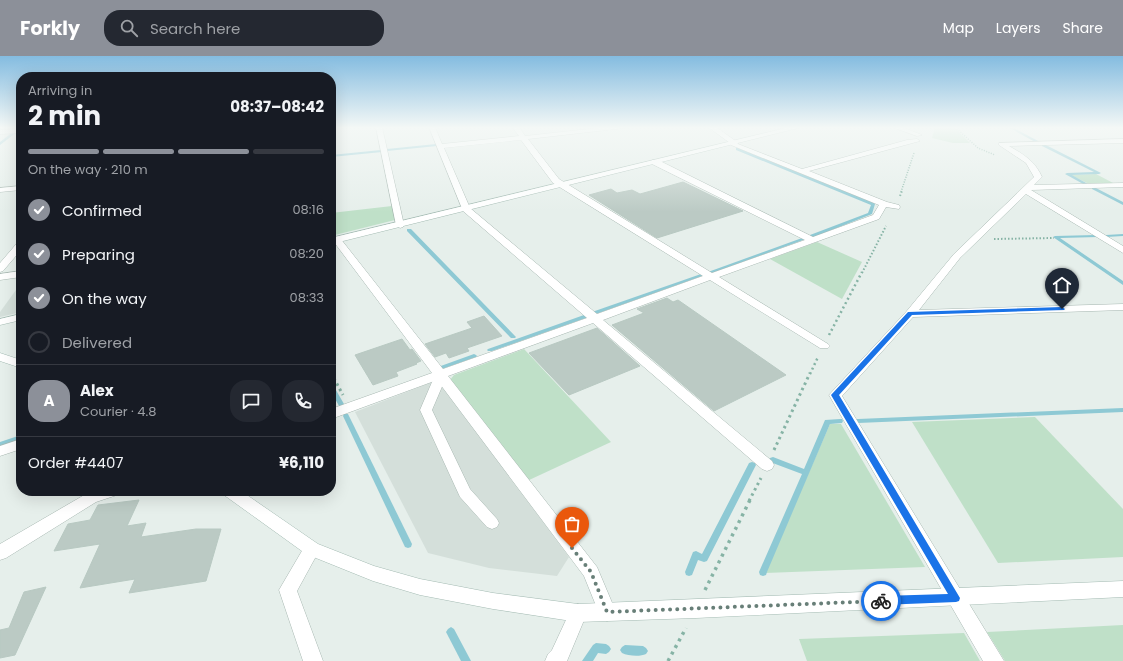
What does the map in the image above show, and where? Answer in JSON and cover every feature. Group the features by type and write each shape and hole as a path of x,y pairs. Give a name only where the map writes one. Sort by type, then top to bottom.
{"street":[{"path":"385,155 400,224"},
{"path":"444,155 466,208 767,465"},
{"path":"537,155 556,181 824,346"},
{"path":"336,240 683,155"},
{"path":"764,155 884,204 896,207"},
{"path":"802,171 859,155"},
{"path":"994,661 835,395 910,314 957,256 1038,176 1035,168 1030,162 1019,155"},
{"path":"655,162 813,240"},
{"path":"1026,189 1122,186"},
{"path":"0,190 16,188"},
{"path":"1026,189 1123,250"},
{"path":"336,412 876,217 884,204"},
{"path":"336,244 441,375 591,572 607,612"},
{"path":"0,269 16,250"},
{"path":"0,277 16,275"},
{"path":"910,314 1123,307"},
{"path":"0,322 16,318"},
{"path":"0,357 16,362"},
{"path":"0,451 16,446"},
{"path":"0,553 91,498 97,496"},
{"path":"236,496 312,549 373,574 420,587 493,601 578,613 956,598 1123,589"},
{"path":"312,549 288,590 313,661"},
{"path":"555,661 559,657 578,613"}],"lane":[{"path":"441,375 426,410 465,493 492,523"}],"path":[{"path":"668,661 696,609 824,346 896,207 913,155"},
{"path":"995,155 999,157"},
{"path":"973,240 1054,238"},
{"path":"336,382 350,408"}],"shaded area":[{"path":"16,290 16,313 0,317 0,312"},
{"path":"435,381 441,383 569,557 557,576 489,568 428,553 355,412"}],"green space":[{"path":"1096,174 1115,184 1089,184 1071,175"},
{"path":"392,206 395,220 336,235 336,212"},
{"path":"817,242 862,262 842,299 770,259"},
{"path":"524,349 611,442 527,481 450,380 454,375"},
{"path":"1035,417 1123,509 1123,557 998,563 912,422"},
{"path":"830,424 841,424 925,567 765,573"},
{"path":"1123,625 1123,661 1005,661 987,632"},
{"path":"964,633 980,661 807,661 799,639"}],"building":[{"path":"683,182 743,211 657,238 589,195 611,189 617,193 632,190 640,194"},
{"path":"667,298 673,302 678,300 786,375 714,411 612,325 644,313 637,309"},
{"path":"484,316 502,336 467,348 469,351 449,358 446,353 435,357 425,344 472,328 467,322"},
{"path":"597,328 640,366 569,395 529,353"},
{"path":"402,339 421,361 396,372 398,376 373,385 355,355"},
{"path":"139,500 127,526 146,523 141,537 196,529 221,529 206,581 129,593 135,579 80,588 100,544 54,551 68,524 90,520 98,505"},
{"path":"46,587 15,655 0,658 0,630 9,628 24,592"}],"waterway":[{"path":"752,155 873,204 870,214 812,236"},
{"path":"1063,155 1099,173 1067,174 1086,184"},
{"path":"1093,188 1123,204"},
{"path":"409,230 513,337"},
{"path":"1106,236 1123,235"},
{"path":"1096,236 1055,237 1123,283"},
{"path":"710,272 804,239"},
{"path":"594,313 703,275"},
{"path":"490,350 584,317"},
{"path":"440,368 474,356"},
{"path":"336,395 341,404"},
{"path":"858,421 1123,410"},
{"path":"346,416 408,544"},
{"path":"806,473 827,422 840,421"},
{"path":"0,445 16,440"},
{"path":"773,460 806,473"},
{"path":"689,572 696,555 704,558 752,465"},
{"path":"763,572 806,473"},
{"path":"451,632 466,661"},
{"path":"587,661 596,648 606,649"},
{"path":"625,650 643,651"}],"way so far":[{"path":"572,548 591,572 607,612 881,601"}],"route":[{"path":"881,601 956,598 835,395 870,355 910,314 1062,309"}]}
